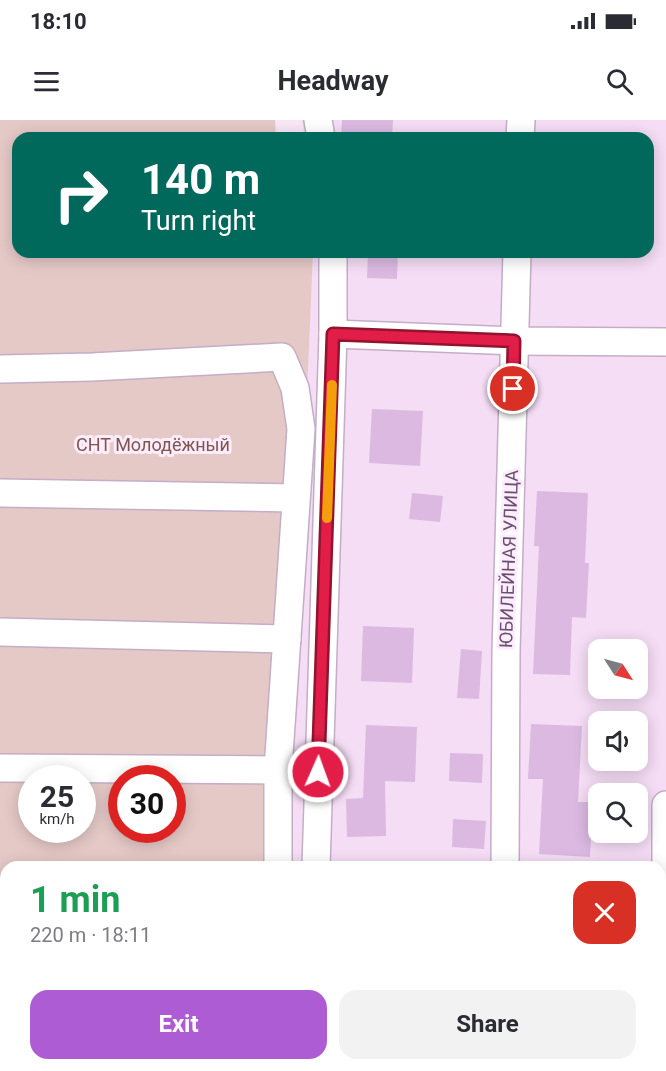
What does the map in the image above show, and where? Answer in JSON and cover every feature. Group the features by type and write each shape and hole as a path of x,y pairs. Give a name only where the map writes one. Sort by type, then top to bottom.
{"street":[{"path":"316,861 333,334 333,258"},
{"name":"ЮБИЛЕЙНАЯ УЛИЦА","path":"505,861 506,652 517,258"},
{"path":"333,334 514,341 666,342"},
{"path":"0,369 92,367 282,357 295,388 301,429 278,770 278,861"},
{"path":"0,494 295,498"},
{"path":"0,632 287,639"},
{"path":"0,768 278,770"},
{"path":"666,805 666,1023"}],"shaded area":[{"path":"302,120 666,120 666,861 287,861 313,258 654,258 654,132 303,132"}],"green space":[{"name":"СНТ Молодёжный","path":"0,120 275,120 276,132 12,132 12,258 313,258 287,861 0,861"}],"building":[{"path":"342,120 393,120 392,132 341,132"},
{"path":"368,258 398,258 397,279 367,278"},
{"path":"372,409 423,411 420,466 369,463"},
{"path":"537,491 588,493 585,563 589,563 586,618 572,617 570,675 533,674 539,546 534,546"},
{"path":"412,493 443,496 440,522 409,519"},
{"path":"363,626 414,628 412,683 361,681"},
{"path":"461,649 482,651 479,699 457,698"},
{"path":"531,724 582,726 578,802 588,802 590,857 539,854 543,779 528,779"},
{"path":"366,725 417,727 415,782 385,781 386,836 347,837 346,799 363,798"},
{"path":"450,753 483,754 482,783 449,781"},
{"path":"453,819 486,821 484,849 452,847"}],"slow traffic":[{"path":"327,518 332,385"}],"route":[{"path":"318,772 333,334 514,341 513,389"}]}
